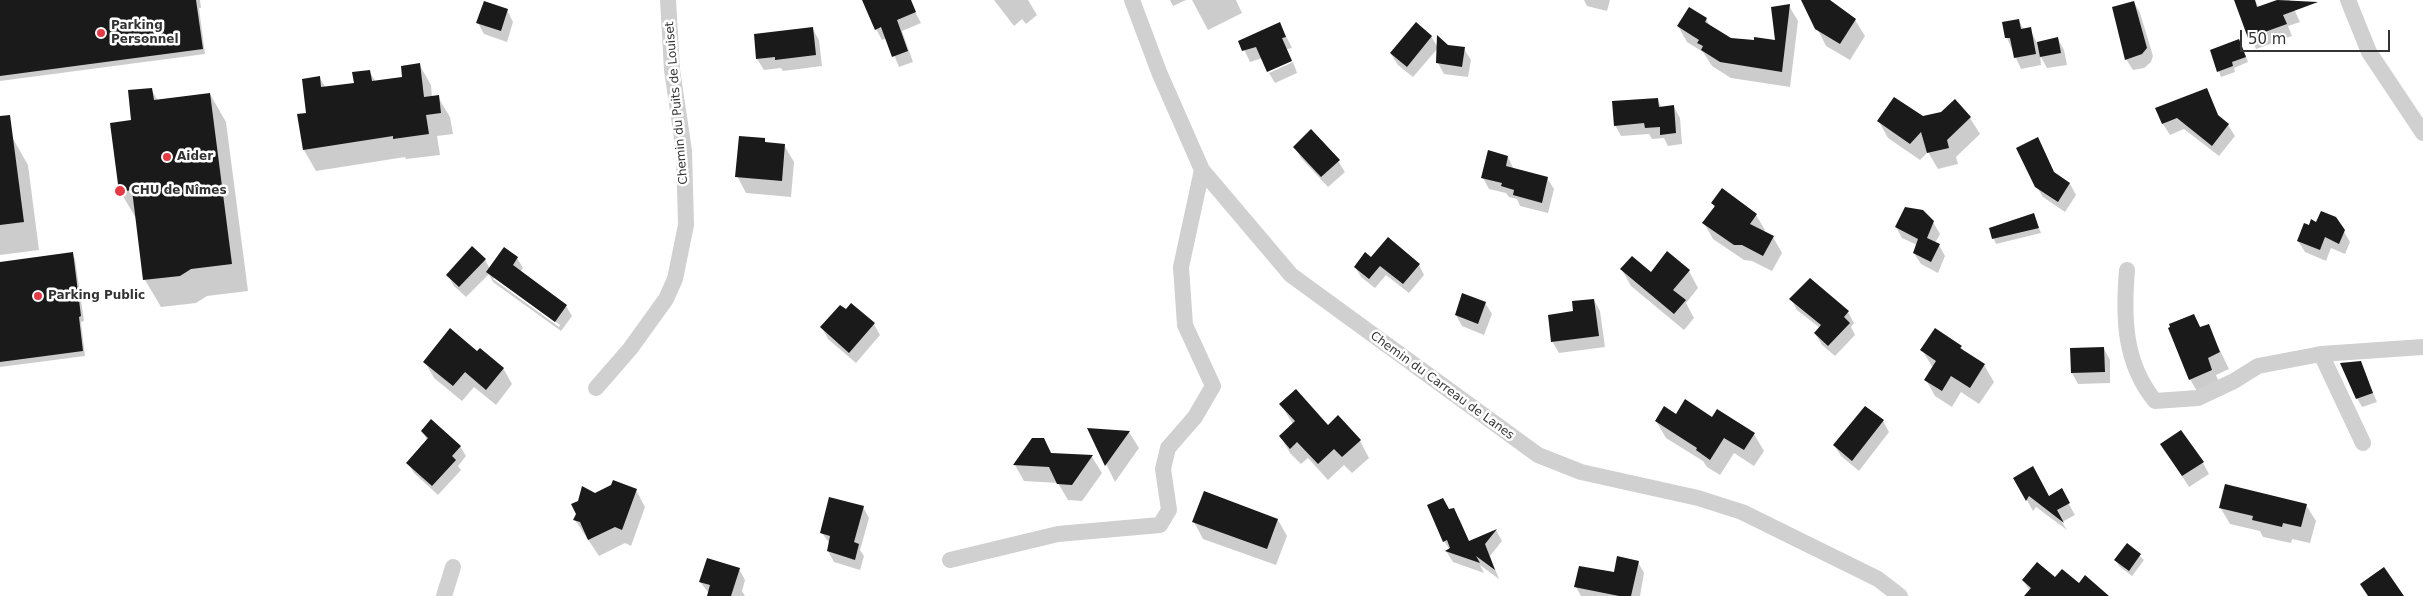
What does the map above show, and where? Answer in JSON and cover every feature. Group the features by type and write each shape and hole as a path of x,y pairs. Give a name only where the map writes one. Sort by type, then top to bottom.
{"street":[{"name":"Chemin du Puits de Louiset","path":"596,388 630,349 666,299 675,279 686,225 684,151 672,70 668,0"},
{"name":"Chemin du Carreau de Lanes","path":"1132,0 1159,72 1202,170 1290,275 1538,455 1581,472 1698,498 1742,512 1878,579 1900,596"},
{"path":"2348,0 2369,52 2423,133"},
{"path":"950,560 1058,534 1160,525 1169,510 1163,470 1168,448 1195,417 1213,386 1185,325 1182,268 1202,170"},
{"path":"2127,270 2124,306 2131,355 2141,384 2155,401 2198,398 2234,381 2258,366 2321,354 2423,346"},
{"path":"2321,354 2363,443"},
{"path":"444,596 453,567"}],"building":[{"name":"Parking Personnel","path":"0,0 196,0 203,49 0,76"},
{"path":"862,0 911,0 916,12 897,20 908,51 892,57 881,27 875,30"},
{"path":"1801,0 1830,0 1856,19 1840,44 1815,29"},
{"path":"2234,0 2255,0 2257,7 2277,0 2318,2 2283,15 2287,24 2248,38"},
{"path":"484,1 508,9 501,31 476,23"},
{"path":"2134,1 2147,48 2142,54 2125,60 2112,7"},
{"path":"1790,4 1782,72 1720,62 1701,50 1703,46 1697,43 1699,40 1677,26 1689,7 1707,18 1705,22 1731,38 1754,40 1754,37 1775,40 1771,7"},
{"path":"2019,19 2021,29 2031,27 2036,54 2014,58 2010,38 2005,38 2002,22"},
{"path":"1280,22 1286,37 1282,38 1292,61 1267,72 1256,47 1242,51 1238,41"},
{"path":"1416,22 1432,36 1407,67 1390,53"},
{"path":"813,27 816,55 775,60 775,57 756,59 754,34"},
{"path":"1437,35 1448,45 1465,47 1462,67 1436,63"},
{"path":"2058,37 2061,53 2040,57 2037,42"},
{"path":"2239,39 2246,57 2232,62 2233,66 2217,72 2210,50"},
{"path":"420,63 424,97 439,95 441,113 426,115 429,134 393,139 393,136 303,150 297,114 306,113 302,79 320,76 321,87 354,83 352,72 370,70 372,81 402,77 401,66"},
{"name":"Aider","path":"152,88 154,100 210,93 232,264 191,269 180,276 143,280 132,190 119,192 110,123 131,120 128,90"},
{"path":"2207,88 2218,115 2229,124 2212,146 2177,118 2162,124 2155,108"},
{"path":"1894,97 1923,116 1941,112 1955,99 1971,117 1947,140 1949,148 1927,153 1921,132 1910,144 1877,121"},
{"path":"1658,98 1659,107 1674,105 1676,133 1660,135 1660,127 1645,128 1644,123 1614,126 1612,101"},
{"path":"10,115 24,222 0,225 0,116"},
{"path":"1311,129 1340,160 1321,177 1293,147"},
{"path":"739,136 765,138 765,142 785,144 782,181 735,177"},
{"path":"2038,137 2054,172 2070,183 2058,202 2035,187 2016,148"},
{"path":"1488,150 1508,156 1506,166 1548,177 1542,203 1513,195 1514,190 1501,186 1502,183 1481,178"},
{"path":"1722,188 1757,214 1750,224 1774,236 1763,256 1742,245 1734,245 1702,223 1715,206 1711,203"},
{"path":"1905,207 1923,210 1934,221 1927,238 1940,244 1931,262 1913,253 1918,239 1895,227"},
{"path":"2321,211 2336,217 2345,230 2339,244 2325,237 2320,250 2297,241 2304,223 2309,225 2311,219 2316,222"},
{"path":"2034,213 2039,228 1992,239 1989,228"},
{"path":"1388,237 1420,264 1403,284 1380,266 1369,279 1354,267 1365,252 1371,257"},
{"path":"472,246 486,259 459,287 446,275"},
{"path":"504,247 518,257 513,265 567,305 555,322 486,272"},
{"path":"1667,251 1690,270 1673,290 1686,300 1674,314 1620,269 1632,256 1651,272"},
{"name":"Parking Public","path":"73,252 81,316 79,317 83,351 0,362 0,262"},
{"path":"1810,278 1849,311 1844,317 1850,323 1828,346 1814,333 1821,325 1789,299"},
{"path":"1462,293 1486,302 1478,324 1455,315"},
{"path":"1594,299 1599,336 1551,342 1548,315 1573,311 1572,301"},
{"path":"851,303 875,323 849,353 820,327 840,305 846,309"},
{"path":"2194,314 2200,327 2209,324 2220,352 2208,358 2212,370 2189,380 2168,328 2170,327 2169,324"},
{"path":"450,328 477,351 480,348 504,368 486,390 465,372 453,386 423,362"},
{"path":"1935,328 1962,346 1960,348 1985,364 1970,388 1951,376 1942,391 1924,380 1936,361 1920,350"},
{"path":"2104,347 2105,372 2071,373 2070,348"},
{"path":"2361,361 2373,393 2356,399 2340,363"},
{"path":"1296,389 1328,425 1338,415 1361,440 1342,457 1334,449 1318,464 1297,442 1290,449 1279,436 1295,421 1279,404"},
{"path":"1685,399 1712,417 1717,409 1755,433 1744,450 1724,438 1710,460 1696,450 1697,448 1655,421 1664,406 1676,414"},
{"path":"1865,406 1884,420 1852,461 1833,445"},
{"path":"431,419 461,446 452,456 456,460 432,486 406,463 428,438 421,431"},
{"path":"1087,428 1130,431 1105,466"},
{"path":"2181,430 2204,462 2182,476 2160,444"},
{"path":"1032,438 1044,438 1051,453 1093,455 1072,485 1057,484 1049,467 1013,465"},
{"path":"2033,466 2049,496 2062,488 2070,503 2057,510 2064,523 2029,496 2026,501 2013,478"},
{"path":"613,480 637,489 622,530 615,527 588,540 580,522 573,520 576,514 571,504 578,501 582,486 595,493 611,485"},
{"path":"2225,484 2307,504 2301,527 2283,523 2282,527 2252,520 2253,516 2219,508"},
{"path":"1204,491 1278,519 1267,549 1192,522"},
{"path":"829,497 864,506 854,542 859,544 855,560 827,551 830,536 820,533"},
{"path":"1443,498 1449,509 1454,508 1469,541 1497,529 1485,544 1495,570 1476,556 1480,563 1445,551 1450,548 1447,540 1443,542 1427,505"},
{"path":"2127,543 2141,554 2129,571 2114,560"},
{"path":"1617,556 1639,561 1631,596 1619,596 1574,587 1579,566 1614,572"},
{"path":"707,558 740,568 731,596 707,596 710,585 699,582"},
{"path":"2037,562 2055,577 2062,569 2079,583 2085,575 2109,596 2024,596 2031,588 2022,580"},
{"path":"2384,567 2404,596 2368,596 2360,584"}],"place":[{"name":"Parking Personnel","path":"101,33"},
{"name":"Aider","path":"167,157"},
{"name":"CHU de Nîmes","path":"120,191"},
{"name":"Parking Public","path":"38,296"}]}
